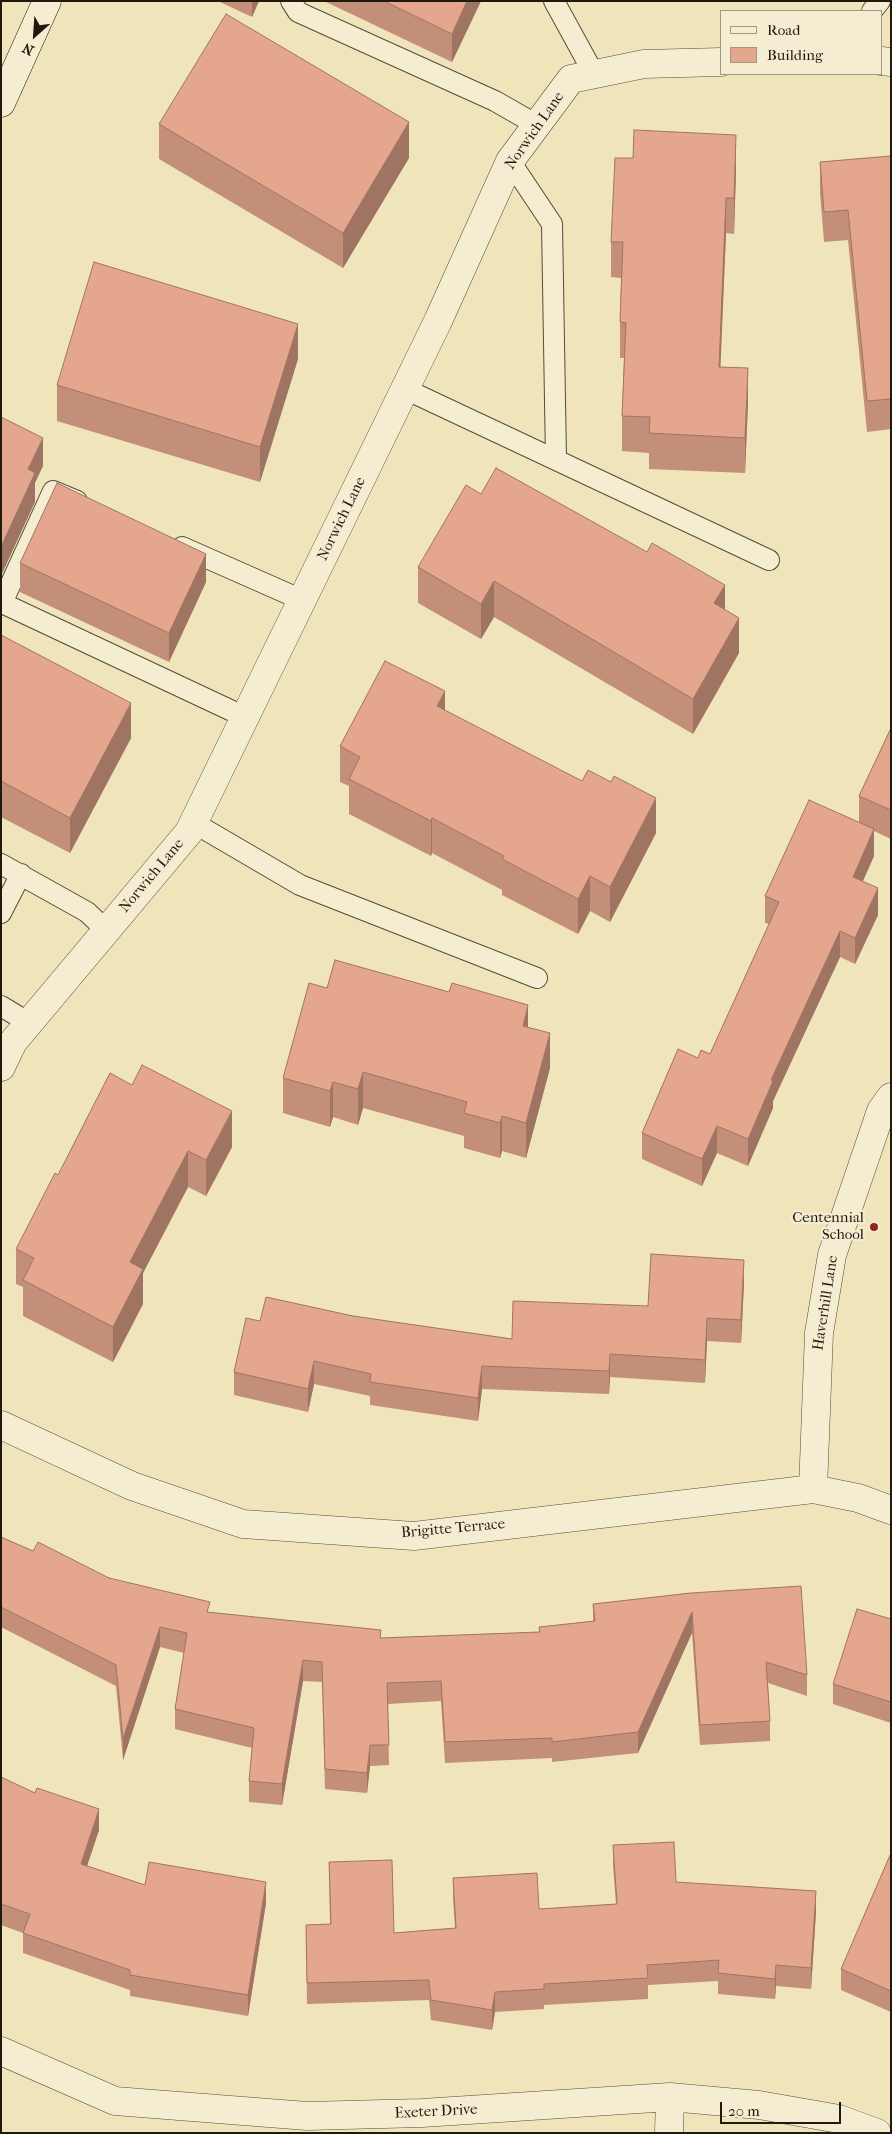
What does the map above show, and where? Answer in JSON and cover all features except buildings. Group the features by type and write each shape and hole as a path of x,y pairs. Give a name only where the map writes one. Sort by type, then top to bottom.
{"street":[{"path":"1,103 48,1"},
{"name":"Norwich Lane","path":"1,1067 13,1042 28,1023 189,832 438,321 510,161 571,79 644,64 720,62"},
{"name":"Haverhill Lane","path":"813,1489 819,1333 832,1256 881,1111 891,1097"},
{"name":"Brigitte Terrace","path":"1,1426 132,1486 243,1524 252,1525 414,1536 813,1489 858,1498 891,1510"},
{"name":"Exeter Drive","path":"1,2051 115,2101 307,2116 422,2113 670,2097 759,2105 839,2120 877,2133"},
{"path":"669,2133 670,2097"}],"lane":[{"path":"291,1 298,12 495,101 537,125"},
{"path":"554,1 594,74"},
{"path":"510,161 552,224 556,460"},
{"path":"405,389 769,560"},
{"path":"97,510 53,491 2,603 245,717"},
{"path":"169,541 302,600"},
{"path":"194,823 300,885 537,978"},
{"path":"1,864 88,912 106,930"},
{"path":"1,912 21,874"},
{"path":"1,1006 28,1023"}],"place":[{"name":"Centennial School","path":"874,1227"}]}
